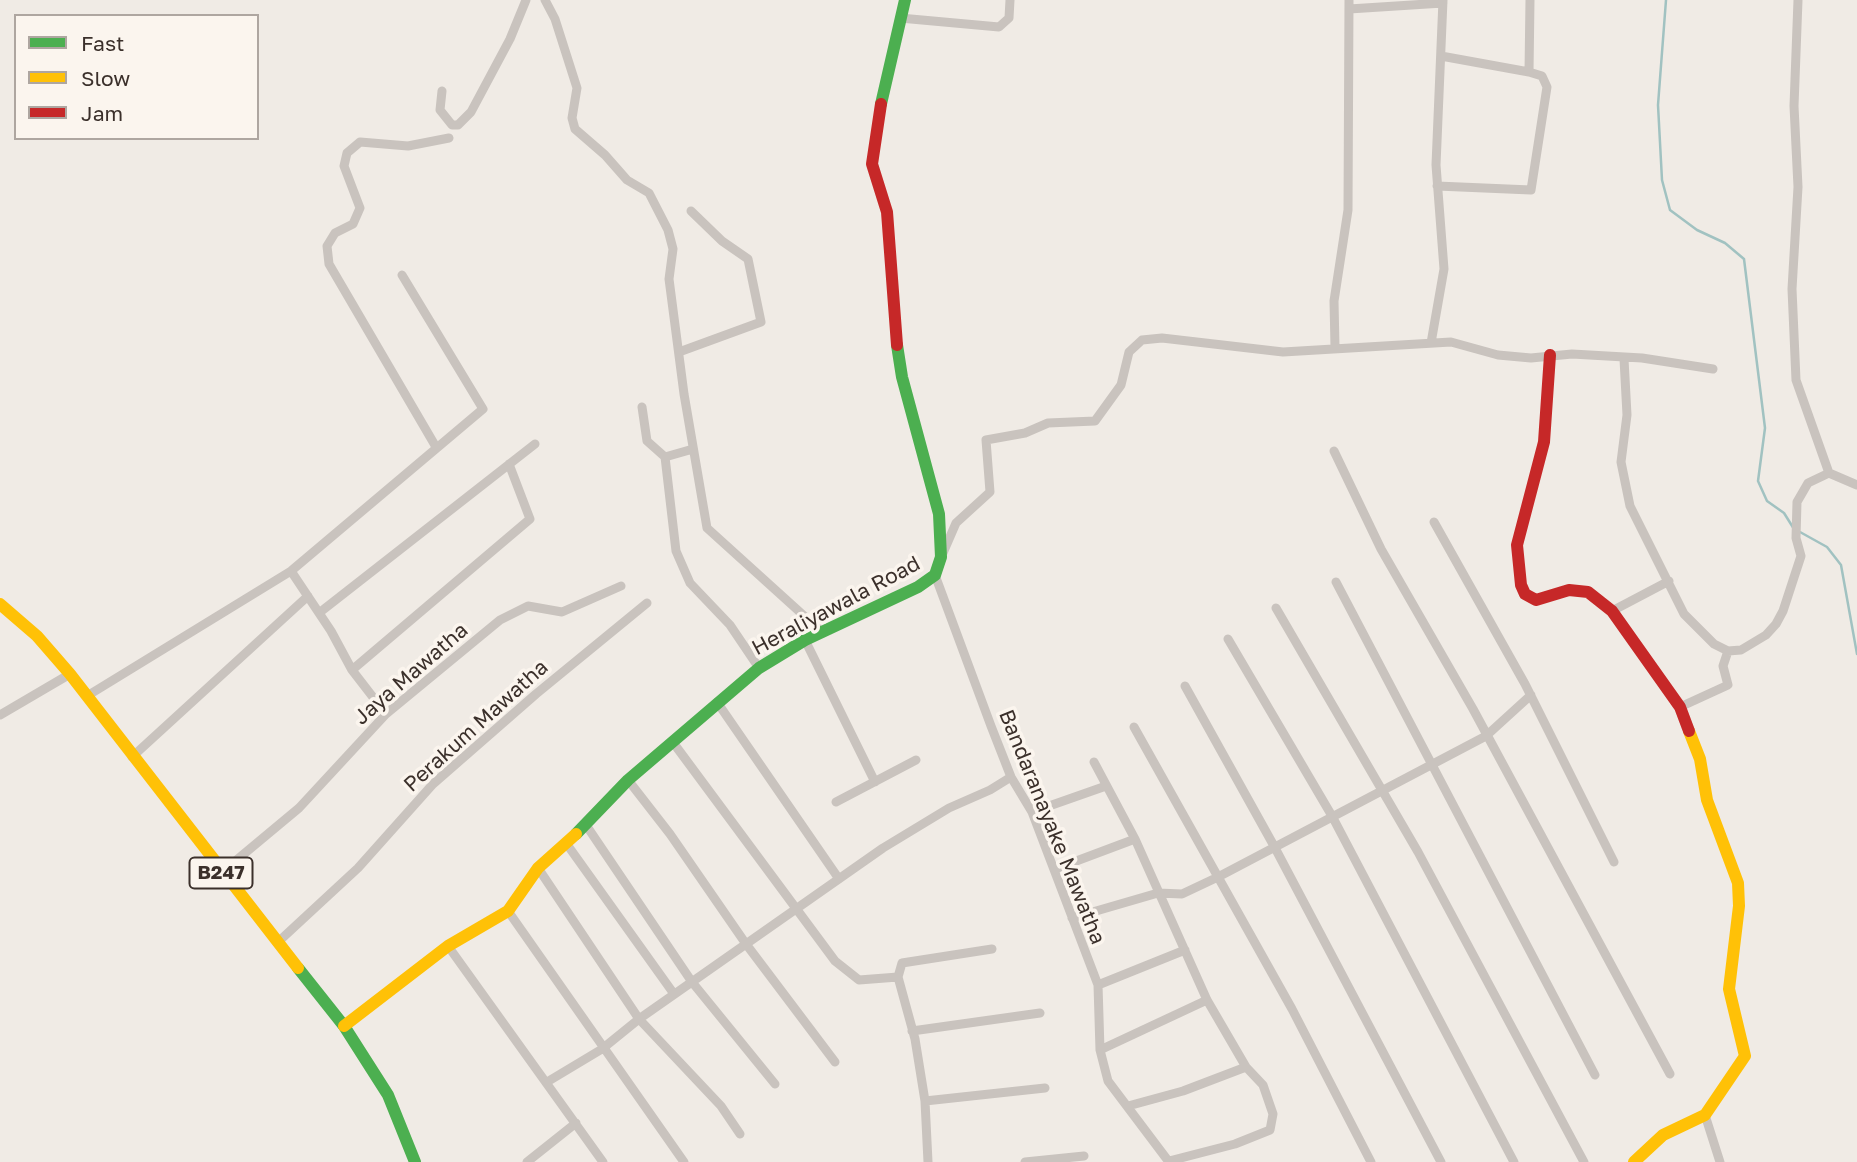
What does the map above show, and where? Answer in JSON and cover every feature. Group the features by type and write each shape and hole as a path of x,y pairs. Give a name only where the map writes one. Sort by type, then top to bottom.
{"street":[{"path":"442,91 440,110 452,125 458,125 471,112 510,39 526,0"},
{"path":"545,0 555,19 577,88 572,118 575,130 605,155 627,180 649,193 668,230 673,249 669,279 692,449 707,528 822,633"},
{"name":"Heraliyawala Road","path":"344,1026 448,946 508,911 538,868 586,825 628,780 759,668 805,640 918,587 935,575 941,557 939,514 902,377 894,324 887,212 872,164 874,135 905,0"},
{"path":"900,18 999,27 1009,18 1010,0"},
{"path":"1529,72 1530,0"},
{"path":"1798,0 1794,106 1798,187 1792,289 1796,380 1829,474"},
{"path":"1335,347 1334,301 1348,210 1349,5 1443,1 1437,186 1444,269 1431,343"},
{"path":"1437,186 1531,190 1546,87 1542,76 1529,72 1441,55"},
{"path":"436,447 329,264 327,246 335,233 353,224 360,208 344,166 347,153 360,142 408,146 449,138"},
{"path":"679,352 761,322 748,259 722,241 691,211"},
{"path":"87,696 290,571 482,409 402,275"},
{"path":"941,557 956,523 990,492 985,440 1025,433 1048,424 1094,421 1121,384 1129,352 1142,340 1181,340 1283,352 1451,342 1497,355 1531,358 1572,354 1642,358 1713,369"},
{"path":"1550,355 1544,442 1517,545 1521,585 1525,594 1536,600 1569,590 1588,592 1612,611 1680,707 1700,759 1707,800 1738,883 1740,906 1730,989 1745,1056 1705,1115 1663,1135 1634,1162"},
{"path":"1624,359 1627,415 1621,463 1630,506 1684,614 1714,644 1728,651 1741,650 1766,635 1783,611 1801,556 1796,538 1797,502 1808,483 1829,474 1857,485"},
{"path":"642,407 647,442 665,457 676,551 690,583 730,625 759,668"},
{"path":"319,614 535,444"},
{"path":"665,457 692,449"},
{"path":"1334,452 1381,549 1670,1074"},
{"path":"352,670 530,519 509,464"},
{"path":"1434,522 1531,695 1614,862"},
{"path":"290,571 352,670 386,714"},
{"name":"Bandaranayake Mawatha","path":"935,575 1011,777 1032,812 1098,985 1100,1050 1108,1081 1169,1162"},
{"path":"1612,611 1669,581"},
{"path":"1336,582 1595,1074"},
{"name":"Jaya Mawatha","path":"221,873 299,808 386,714 500,620 528,606 562,612 621,586"},
{"path":"132,757 308,596"},
{"name":"Perakum Mawatha","path":"277,943 358,868 433,784 536,694 647,603"},
{"name":"B247","path":"0,604 37,636 70,674 221,873 344,1026 388,1095 415,1162"},
{"path":"1276,608 1382,790 1584,1162"},
{"path":"1228,639 1332,816 1514,1162"},
{"path":"805,640 874,782"},
{"path":"1680,707 1728,685 1723,666 1728,651"},
{"path":"0,715 70,674"},
{"path":"1185,686 1274,846 1441,1162"},
{"path":"1072,918 1158,893 1182,894 1218,877 1486,736 1531,695"},
{"path":"717,702 839,879"},
{"path":"1135,727 1292,1009 1371,1162"},
{"path":"672,741 835,961 859,980 898,977"},
{"path":"836,802 916,760"},
{"path":"1094,762 1135,839 1207,1000 1245,1067 1263,1085 1273,1114 1270,1130 1235,1144 1169,1162"},
{"path":"547,1082 602,1049 639,1018 839,879 949,808 990,790 1011,777"},
{"path":"628,780 835,1062"},
{"path":"1032,812 1106,786"},
{"path":"586,825 692,982 775,1084"},
{"path":"1055,869 1135,839"},
{"path":"566,843 674,994"},
{"path":"538,868 639,1018 721,1106 740,1134"},
{"path":"508,911 602,1049 684,1162"},
{"path":"448,946 603,1162"},
{"path":"928,1162 925,1101 912,1031 898,977 902,964 992,949"},
{"path":"1098,985 1185,950"},
{"path":"1100,1050 1207,1000"},
{"path":"912,1031 1040,1013"},
{"path":"1128,1106 1183,1091 1245,1067"},
{"path":"925,1101 1045,1088"},
{"path":"1705,1115 1720,1162"},
{"path":"527,1162 576,1124"},
{"path":"1026,1162 1084,1156"}],"waterway":[{"path":"1666,0 1658,105 1662,180 1670,210 1697,230 1725,243 1744,259 1765,428 1758,481 1767,501 1784,513 1794,529"},
{"path":"1800,532 1827,547 1841,565 1857,654"}],"traffic: fast":[{"path":"881,104 905,0"},
{"path":"576,834 628,780 759,668 805,640 918,587 935,575 941,557 939,514 902,377 897,345"},
{"path":"298,968 344,1026 388,1095 415,1162"}],"traffic: slow":[{"path":"0,604 37,636 70,674 298,968"},
{"path":"1634,1162 1663,1135 1705,1115 1745,1056 1729,989 1739,906 1738,883 1707,800 1700,759 1689,731"},
{"path":"344,1026 448,946 508,911 538,868 576,834"}],"traffic: jam":[{"path":"881,104 872,164 887,212 897,345"},
{"path":"1550,355 1544,442 1517,545 1521,585 1525,594 1536,600 1569,590 1588,592 1612,611 1680,707 1689,731"}]}
